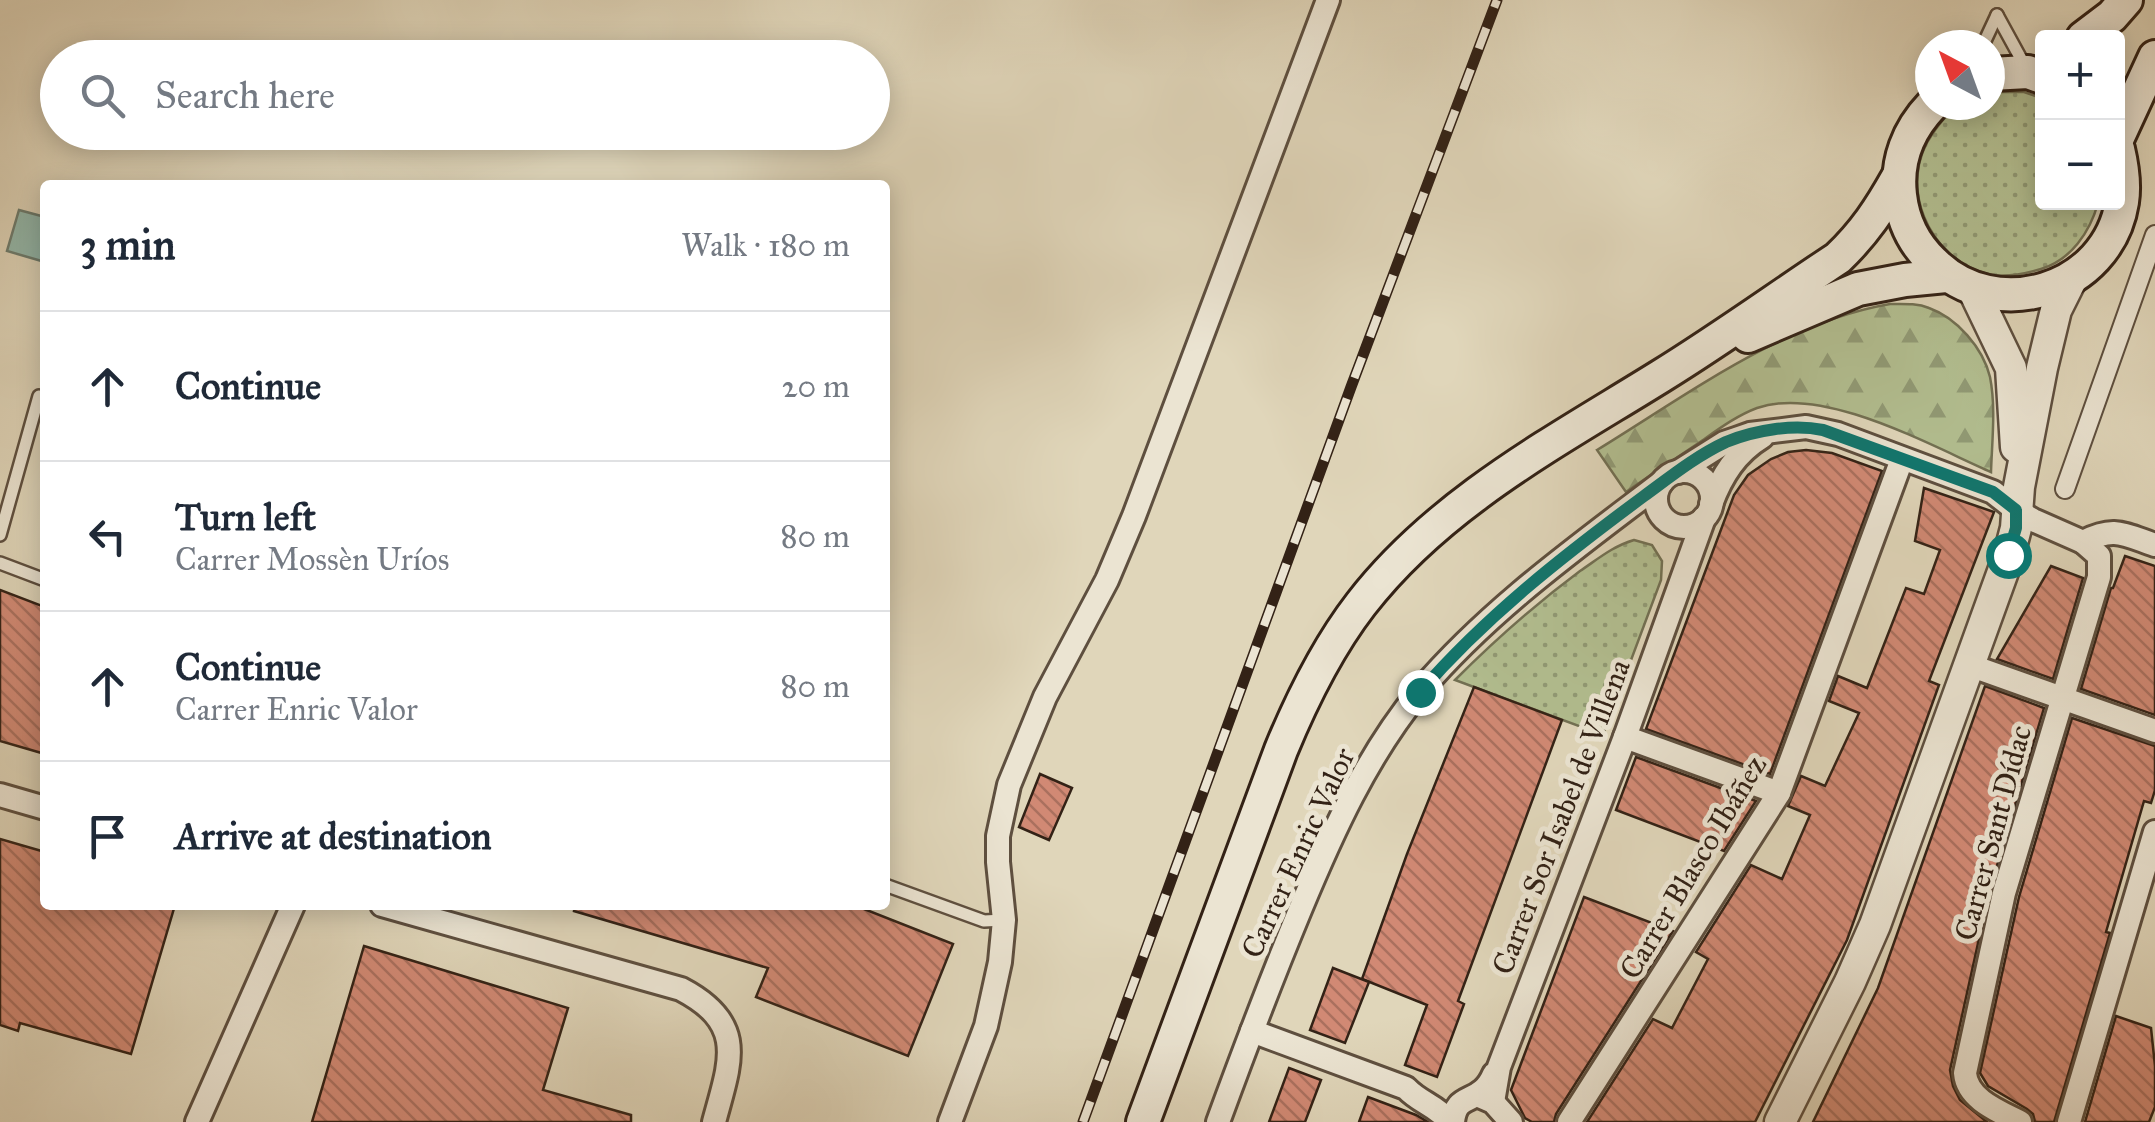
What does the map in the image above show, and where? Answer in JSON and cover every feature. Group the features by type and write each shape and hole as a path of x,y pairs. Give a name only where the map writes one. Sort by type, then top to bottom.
{"main road":[{"path":"2093,30 2126,0"},
{"path":"2125,123 2155,58"},
{"path":"2005,73 2035,70"},
{"path":"1918,120 1904,146 1898,177 1903,215 1919,249 1960,282"},
{"path":"1143,1122 1299,706 1347,624 1384,577 1474,496 1512,469 1675,368 1838,258 1869,225 1898,177"},
{"path":"1675,368 1858,289 1905,280 1960,282 2006,296 2040,292 2072,278 2095,257 2112,232 2119,210"}],"street":[{"path":"950,1122 986,1026 1000,962 1004,920 998,836 1009,785 1045,697 1106,580 1134,516 1328,0"},
{"path":"2066,489 2155,235"},
{"path":"1780,1122 1869,940 2014,537 2056,310 2072,278"},
{"path":"1960,282 2011,368 2018,499"},
{"name":"Carrer Enric Valor","path":"1218,1122 1321,859 1375,755 1403,714 1448,660 1506,603 1669,478 1724,443 1750,434 1806,427 2018,499 2051,530 2083,542"},
{"name":"Carrer Sor Isabel de Villena","path":"1490,1108 1478,1094 1499,1067 1708,511 1735,458 1770,432"},
{"name":"Carrer Blasco Ibáñez","path":"1569,1122 1779,793 1902,460"},
{"path":"1696,474 1712,495 1708,511 1690,526 1675,526 1659,513 1656,498 1669,478 1696,474"},
{"name":"Carrer Sor Isabel de Villena","path":"1668,522 1679,588"},
{"path":"2083,542 2112,532 2155,544"},
{"name":"Carrer Sant Dídac","path":"2020,1122 1971,1093 1965,1073 2004,893 2101,569 2099,556 2083,542"},
{"path":"1968,665 2155,731"},
{"path":"1625,737 1779,793"},
{"path":"0,795 40,807"},
{"path":"2068,1122 2144,909 2155,832"},
{"path":"197,1122 291,910"},
{"path":"400,910 681,989 701,1000 724,1030 730,1060 714,1122"},
{"path":"1252,1030 1406,1088 1451,1122"},
{"path":"1406,1088 1422,1086 1490,1108"},
{"name":"Carrer Sor Isabel de Villena","path":"1451,1122 1454,1112 1490,1108"}],"lane":[{"path":"1990,30 1997,15 2035,66"},
{"path":"0,535 40,396"},
{"path":"0,563 40,578"},
{"path":"890,887 984,921 1004,920"}],"green space":[{"path":"2005,92 2035,96 2035,210 2095,210 2070,252 2052,265 2008,275 1988,274 1949,253 1934,236 1918,196 1922,153 1943,120 2005,120"},
{"path":"1890,304 1920,305 1939,313 1975,345 1987,366 1993,400 1991,472 1876,421 1813,404 1783,403 1750,411 1626,492 1597,450 1701,384 1774,344 1851,313"},
{"path":"1634,540 1652,545 1662,561 1661,580 1603,735 1455,680 1563,584 1606,553"}],"water":[{"path":"19,210 40,216 40,261 7,251"}],"building":[{"path":"1806,450 1832,453 1882,471 1770,774 1646,729 1734,495 1748,475 1771,459"},
{"path":"1924,488 1994,512 1929,681 1939,685 1847,940 1755,1122 1587,1122 1653,1019 1672,1028 1708,959 1696,952 1751,865 1782,879 1810,815 1788,806 1801,776 1825,786 1859,713 1829,701 1838,676 1867,688 1906,588 1924,594 1940,550 1915,541"},
{"path":"2125,556 2155,566 2155,715 2081,689 2111,588"},
{"path":"2051,566 2083,578 2053,679 1997,659"},
{"path":"0,590 40,605 40,753 0,741"},
{"path":"1985,686 2044,708 1990,889 1950,1070 1960,1100 1987,1122 1813,1122 1878,988"},
{"path":"1474,687 1562,720 1458,1001 1464,1004 1437,1077 1405,1065 1427,1005 1362,979"},
{"path":"2072,718 2155,746 2155,790 2151,803 2144,801 2054,1122 2035,1122 2033,1114 1988,1086 1980,1073 2019,897"},
{"path":"1636,757 1756,801 1724,851 1616,810"},
{"path":"1040,774 1072,788 1049,840 1019,827"},
{"path":"0,839 40,851 40,910 174,910 131,1054 20,1023 18,1031 0,1025"},
{"path":"1584,897 1673,931 1554,1122 1532,1122 1525,1118 1511,1090"},
{"path":"867,910 953,944 908,1056 756,997 768,968 574,911"},
{"path":"364,946 568,1008 543,1090 631,1115 631,1122 312,1122"},
{"path":"1333,968 1369,982 1345,1043 1310,1030"},
{"path":"2116,1016 2151,1028 2155,1107 2149,1122 2085,1122"},
{"path":"1289,1068 1321,1080 1305,1122 1269,1122"},
{"path":"1368,1097 1416,1115 1428,1122 1359,1122"}],"railway":[{"path":"1083,1122 1351,387 1497,0"}],"route":[{"path":"1420,692 1478,630 1547,569 1666,478 1724,443 1750,434 1806,427 1823,430 1993,492 2016,510 2016,528 2008,555"}]}
